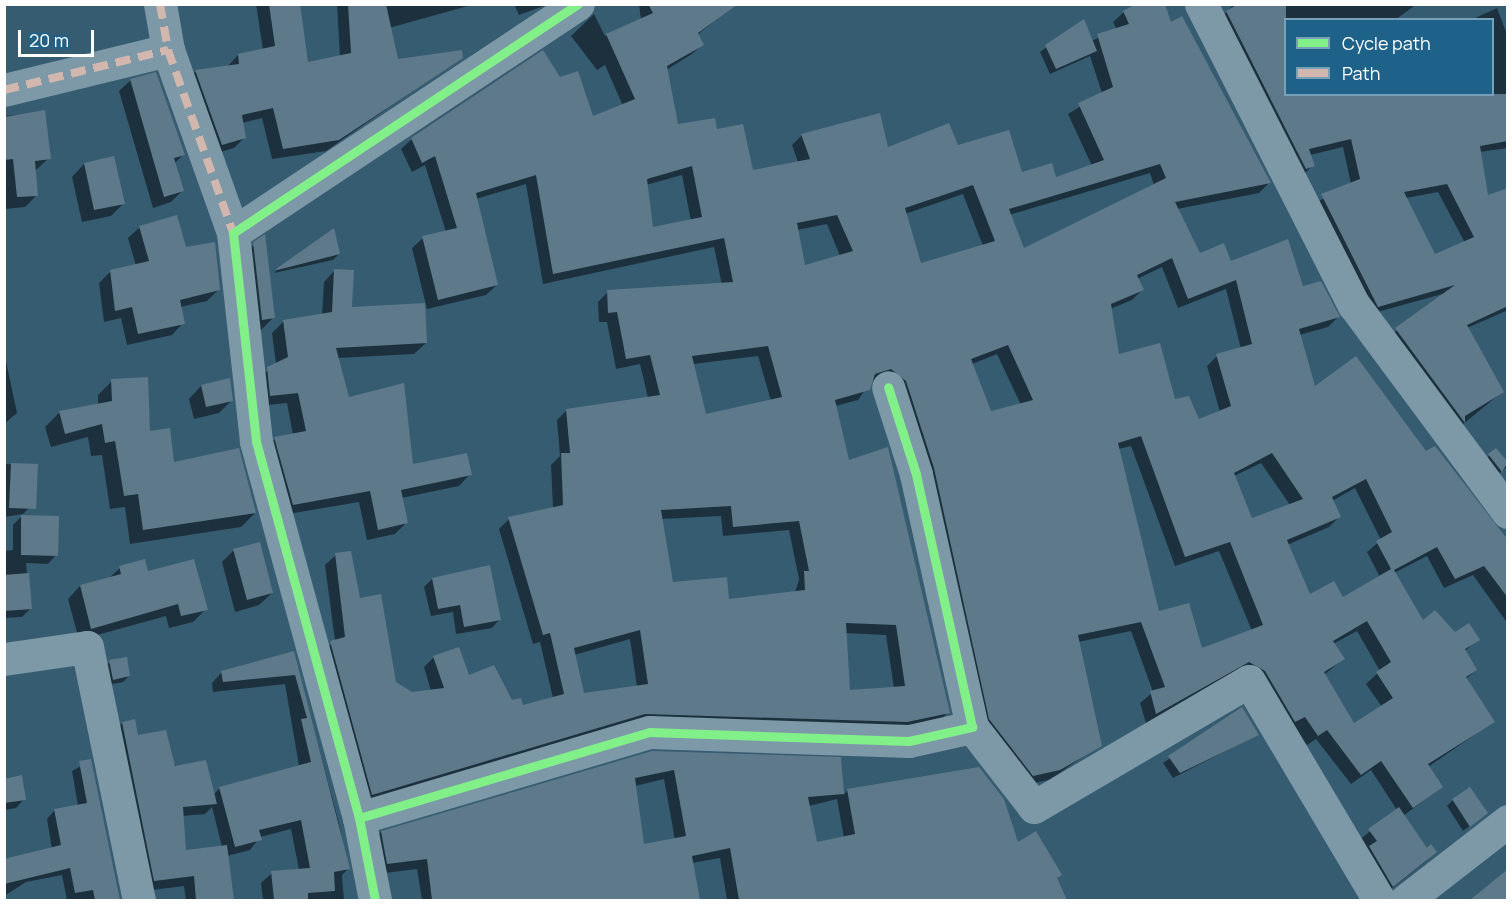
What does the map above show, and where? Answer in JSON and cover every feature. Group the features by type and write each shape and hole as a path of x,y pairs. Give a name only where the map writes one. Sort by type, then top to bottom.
{"street":[{"path":"160,4 168,50 233,233 256,441 359,818 375,900"},
{"path":"233,233 578,4"},
{"path":"1201,4 1354,305 1508,512"},
{"path":"4,90 168,50"},
{"path":"888,387 916,474 972,727 1034,807 1249,681 1379,900"},
{"path":"4,659 87,647 139,900"},
{"path":"359,818 650,732 909,741 972,727"},
{"path":"1406,900 1508,821"}],"building":[{"path":"269,4 300,4 308,62 351,53 348,4 386,4 398,59 462,50 463,58 339,140 283,149 273,108 242,115 246,138 222,145 195,70 239,64 238,54 275,46"},
{"path":"648,4 738,4 698,33 704,45 667,66 678,124 715,118 717,129 743,124 753,170 810,159 801,134 880,113 888,147 949,123 958,145 1009,130 1022,172 1052,163 1056,177 1104,160 1078,103 1113,87 1097,34 1129,24 1123,11 1136,4 1165,4 1171,22 1182,16 1271,183 1175,202 1200,253 1224,243 1231,261 1288,239 1303,286 1321,281 1340,317 1299,329 1315,386 1356,356 1426,451 1435,446 1508,540 1508,598 1484,566 1455,579 1437,547 1394,570 1423,620 1435,610 1455,632 1469,623 1480,640 1465,649 1477,670 1466,677 1495,722 1428,764 1443,787 1413,808 1381,761 1361,775 1327,730 1318,736 1305,717 1295,722 1265,671 1249,662 1156,714 1150,691 1165,687 1141,622 1078,635 1102,746 1060,770 1033,776 989,719 934,468 906,381 891,369 875,374 870,390 835,400 849,460 888,447 950,713 907,722 645,714 372,795 330,641 345,637 335,553 351,551 360,598 381,594 396,682 412,692 444,688 433,656 459,647 469,675 494,665 512,700 521,698 523,705 564,694 550,633 543,635 508,517 563,505 561,453 570,453 566,409 660,395 650,355 626,359 617,312 608,313 607,290 733,282 724,238 553,274 536,175 476,193 498,285 438,300 422,236 457,228 435,156 422,163 411,138 543,50 560,77 578,71 593,116 635,99 606,34 653,13","holes":["1160,164 1166,178 1024,248 1009,209","692,166 702,217 653,227 647,179","973,185 995,241 921,263 905,208","837,215 853,251 805,265 797,223","1172,258 1188,299 1236,280 1252,344 1216,354 1231,406 1199,419 1189,396 1175,399 1160,343 1119,354 1111,304 1144,290 1137,275","1008,345 1033,400 991,411 971,359","768,346 782,397 706,414 692,356","1141,436 1185,557 1230,542 1263,625 1202,648 1189,603 1159,611 1118,443","1272,453 1303,499 1252,518 1234,473","1366,479 1392,532 1376,541 1391,569 1343,597 1334,581 1310,594 1287,540 1341,517 1332,497","731,506 733,527 799,521 809,571 804,571 805,590 729,599 727,577 673,582 661,510","1367,621 1391,662 1376,672 1393,698 1354,723 1324,672 1345,659 1333,641","846,623 896,625 905,686 850,690","640,630 648,684 584,693 574,648"]},
{"path":"1238,4 1286,4 1284,96 1494,96 1494,94 1508,94 1508,141 1480,146 1488,195 1508,188 1508,306 1467,325 1504,392 1465,416 1465,423 1395,328 1455,285 1378,307 1321,194 1360,179 1351,139 1309,149 1315,166 1306,169 1226,11","holes":["1447,184 1474,237 1435,254 1404,192"]},
{"path":"1084,19 1097,51 1056,69 1045,45"},
{"path":"156,72 185,155 174,158 184,191 164,197 130,79"},
{"path":"45,110 51,159 35,161 38,196 17,197 13,159 4,160 4,117"},
{"path":"114,156 125,204 94,210 84,163"},
{"path":"177,215 186,247 215,242 220,290 180,300 185,324 138,334 132,307 115,311 110,270 149,261 139,226"},
{"path":"334,228 340,254 276,269"},
{"path":"265,234 275,318 262,320 253,242"},
{"path":"334,269 354,270 352,307 425,303 427,343 336,348 349,397 404,383 413,464 467,453 472,475 401,490 408,523 378,530 370,491 293,505 274,437 306,431 298,393 270,396 267,367 288,357 283,320 332,312"},
{"path":"148,377 150,431 170,428 174,462 239,448 256,513 143,530 138,494 124,496 115,441 105,443 102,424 65,434 59,411 112,401 111,379"},
{"path":"230,378 233,401 206,407 201,385"},
{"path":"1496,448 1508,462 1502,472 1488,454"},
{"path":"11,463 38,464 36,509 9,508"},
{"path":"21,515 59,516 58,556 21,555"},
{"path":"260,542 273,593 247,600 233,549"},
{"path":"145,559 148,571 194,559 208,610 181,616 178,604 91,629 80,585 121,574 119,566"},
{"path":"490,565 501,620 464,627 460,605 438,609 432,578"},
{"path":"29,573 32,609 4,611 4,575"},
{"path":"294,651 350,869 334,872 335,891 308,893 308,900 274,900 271,871 310,868 301,820 259,830 262,840 235,847 219,787 311,762 301,719 307,718 295,675 223,682 221,671"},
{"path":"127,657 130,676 113,680 109,660"},
{"path":"1242,707 1259,735 1180,773 1168,756"},
{"path":"135,719 138,735 166,730 175,766 206,760 217,804 183,807 186,850 227,845 234,900 196,900 194,876 154,881 122,722"},
{"path":"652,751 841,757 844,794 808,797 817,842 855,834 847,789 979,767 1004,799 1018,842 1036,831 1062,875 1057,878 1067,900 739,900 730,848 692,856 700,900 432,900 427,859 387,864 381,831","holes":["674,770 686,836 644,844 635,778"]},
{"path":"91,759 120,900 95,900 93,890 75,893 70,868 4,884 4,859 61,845 54,809 87,803 79,761"},
{"path":"22,775 26,800 4,803 4,779"},
{"path":"1470,787 1488,813 1470,827 1452,799"},
{"path":"1399,807 1427,848 1431,844 1437,852 1393,887 1369,846 1377,841 1368,829"},
{"path":"1508,869 1508,900 1470,900"}],"marked path":[{"path":"160,4 168,50 233,233"},
{"path":"4,90 168,50"}],"cycle path":[{"path":"375,900 359,818 256,441 233,233 578,4"},
{"path":"359,818 650,732 909,741 972,727 916,474 888,387"}]}
